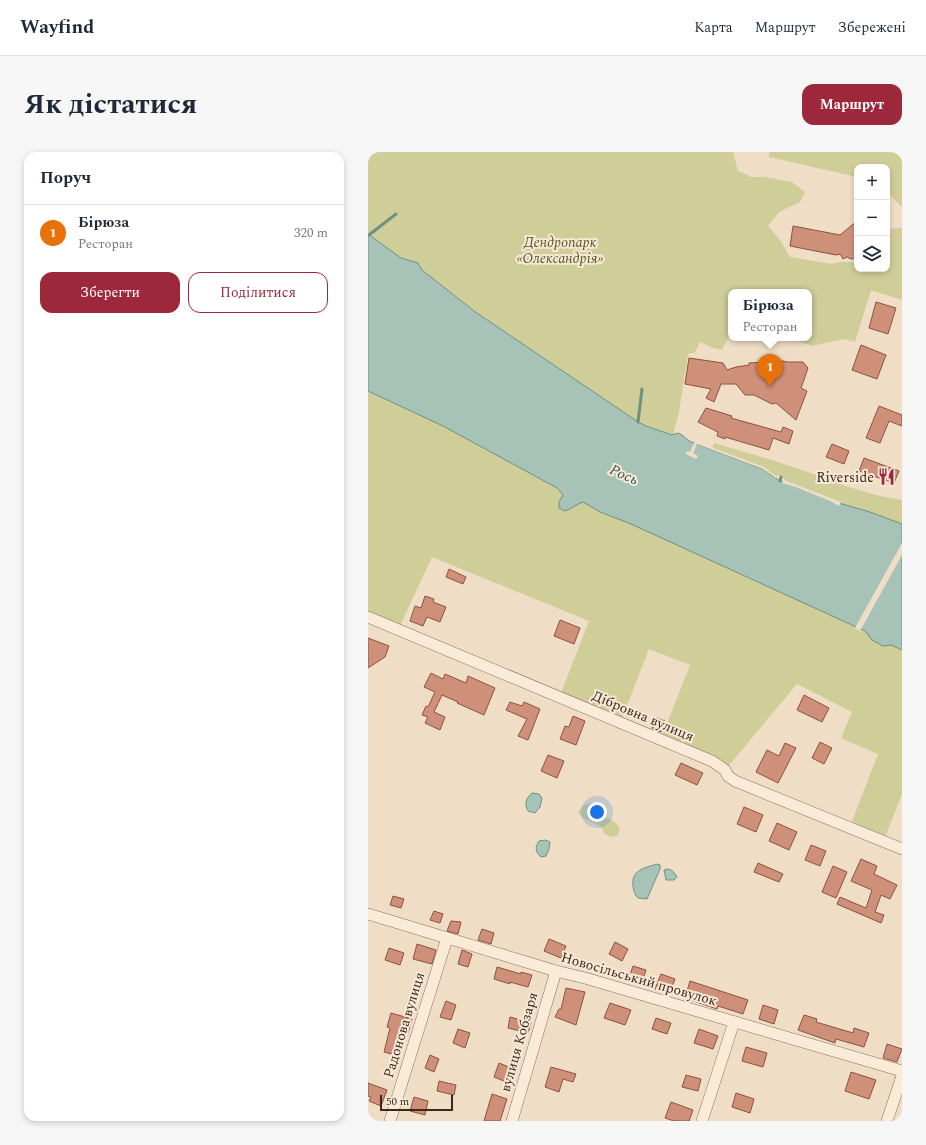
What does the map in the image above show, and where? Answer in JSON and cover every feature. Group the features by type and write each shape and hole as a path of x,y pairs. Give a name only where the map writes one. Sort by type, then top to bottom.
{"street":[{"name":"Дібровна вулиця","path":"368,617 712,761 725,770 728,776 735,781 902,850"},
{"name":"Новосільський провулок","path":"368,914 556,971 585,978 902,1071"},
{"name":"Радонова вулиця","path":"390,1121 446,938"},
{"name":"вулиця Кобзаря","path":"512,1121 556,971"},
{"path":"702,1121 734,1022"},
{"path":"887,1121 902,1076"}],"green space":[{"name":"Дендропарк «Олександрія»","path":"368,152 733,152 738,171 751,177 765,177 792,182 805,192 800,202 779,212 768,226 780,240 790,257 831,264 840,262 854,262 854,272 890,272 890,229 902,228 902,300 871,290 855,342 844,339 812,346 799,341 812,341 812,289 728,289 728,338 722,350 700,342 695,352 688,354 679,412 673,435 638,422 474,311 422,270 418,263 401,258 368,234"},
{"path":"769,152 902,152 902,207 890,195 890,164 854,164 854,176 769,157"},
{"path":"368,391 443,426 557,488 563,495 559,502 571,509 577,504 583,502 600,512 631,524 865,631 872,640 891,645 902,650 902,794 885,837 851,824 878,754 841,738 852,712 797,684 725,770 661,739 690,665 649,649 622,718 561,693 589,621 432,557 398,630 368,617"},
{"path":"714,443 788,465 837,483 876,495 902,500 902,524 783,482 784,478 777,475 776,478 763,469 712,449"},
{"path":"592,803 600,814 618,826 620,829 617,836 611,837 605,834 600,826 583,818 578,813 584,806"}],"water":[{"name":"Рось","path":"368,234 401,258 418,263 422,270 474,311 638,422 672,435 678,433 689,441 763,469 780,481 902,524 902,650 891,645 883,646 872,640 865,631 631,524 600,512 583,502 565,511 559,508 559,502 563,495 557,488 443,426 368,391"},
{"path":"532,793 539,794 542,798 540,807 535,813 528,811 526,806 527,799"},
{"path":"545,840 550,842 549,849 546,856 541,857 536,847 539,841"},
{"path":"657,864 660,865 660,869 647,899 638,898 635,894 633,886 634,876 639,870"},
{"path":"664,870 671,870 675,874 677,877 674,880 666,880"}],"pier":[{"path":"695,441 764,467 776,476 776,478 763,469 697,444 693,453 698,456 696,459 686,454 687,451 690,452"},
{"path":"784,480 841,502 839,506 828,500 782,483"},
{"path":"902,543 902,555 860,631 855,628"}],"building":[{"path":"854,223 854,258 847,257 843,259 840,254 836,255 790,246 793,226 840,235"},
{"path":"876,302 896,308 888,334 869,328"},
{"path":"861,345 886,355 877,379 852,370"},
{"path":"689,358 723,363 727,370 749,365 749,363 782,361 803,362 808,368 801,388 807,391 796,420 776,403 772,404 754,395 745,395 736,384 721,384 714,402 706,398 711,389 685,384"},
{"path":"879,406 902,415 902,426 889,421 880,443 866,438"},
{"path":"706,408 732,416 731,418 781,432 783,427 793,431 789,444 773,438 769,450 717,436 718,432 698,422"},
{"path":"832,444 849,451 844,464 826,457"},
{"name":"Riverside","path":"864,458 899,471 894,483 859,471"},
{"path":"449,569 466,577 463,584 446,577"},
{"path":"425,596 434,599 433,602 446,607 440,622 427,617 423,626 410,621 415,606 421,608"},
{"path":"560,620 580,628 574,644 554,636"},
{"path":"368,638 389,646 385,657 368,668"},
{"path":"431,673 443,679 445,674 466,683 468,676 495,688 484,715 442,695 434,712 445,717 440,730 425,723 428,717 422,715 426,706 428,707 435,692 424,687"},
{"path":"804,695 829,708 822,722 797,710"},
{"path":"510,702 522,706 524,702 540,709 528,740 518,736 527,719 506,710"},
{"path":"573,716 585,721 576,745 560,739 565,726 569,727"},
{"path":"656,718 665,721 661,732 652,728"},
{"path":"820,742 832,748 824,764 812,758"},
{"path":"785,743 796,748 778,783 756,772 767,750 779,756"},
{"path":"548,755 564,761 557,778 541,771"},
{"path":"681,763 703,773 697,785 675,775"},
{"path":"744,807 763,815 756,832 737,824"},
{"path":"777,823 797,832 789,850 769,841"},
{"path":"811,845 826,851 820,866 805,860"},
{"path":"861,859 877,866 874,874 897,885 890,899 881,895 875,912 884,915 881,923 837,904 840,897 866,908 872,890 851,881"},
{"path":"758,863 783,874 779,882 754,872"},
{"path":"833,866 847,872 836,898 822,892"},
{"path":"393,896 404,899 401,908 390,905"},
{"path":"434,911 443,914 440,923 430,920"},
{"path":"451,921 461,922 458,934 447,931"},
{"path":"482,929 494,933 491,944 478,940"},
{"path":"549,939 566,946 561,958 544,951"},
{"path":"615,942 628,949 622,961 609,954"},
{"path":"417,944 436,950 432,964 413,959"},
{"path":"389,948 404,953 400,965 385,960"},
{"path":"462,950 472,954 468,967 458,964"},
{"path":"633,966 646,970 642,982 629,978"},
{"path":"497,967 521,974 521,972 532,975 528,987 510,982 510,984 494,979"},
{"path":"661,974 675,979 669,994 655,989"},
{"path":"690,981 748,1000 743,1014 718,1006 717,1009 685,998"},
{"path":"566,988 585,992 576,1025 555,1017 559,1009 561,1009"},
{"path":"446,1001 456,1005 451,1020 440,1017"},
{"path":"610,1003 631,1010 625,1025 604,1018"},
{"path":"763,1005 778,1010 774,1024 759,1019"},
{"path":"391,1013 412,1019 408,1033 405,1033 399,1056 384,1052 390,1028 387,1027"},
{"path":"804,1015 817,1019 816,1022 853,1033 854,1028 869,1033 864,1047 836,1039 835,1043 798,1030"},
{"path":"510,1017 531,1023 528,1033 508,1028"},
{"path":"656,1018 671,1023 667,1034 652,1029"},
{"path":"458,1029 470,1033 465,1048 453,1043"},
{"path":"699,1029 718,1036 713,1049 694,1043"},
{"path":"887,1044 902,1049 897,1062 883,1058"},
{"path":"746,1047 767,1053 763,1067 742,1061"},
{"path":"430,1055 439,1059 434,1072 425,1068"},
{"path":"499,1063 516,1070 511,1084 494,1077"},
{"path":"551,1067 576,1074 573,1082 563,1079 559,1092 545,1087"},
{"path":"851,1072 876,1080 869,1099 845,1091"},
{"path":"686,1075 701,1079 698,1091 682,1087"},
{"path":"439,1081 456,1085 454,1095 437,1091"},
{"path":"368,1083 387,1090 381,1106 369,1101 371,1097 368,1096"},
{"path":"736,1093 754,1099 750,1113 732,1107"},
{"path":"492,1094 507,1099 500,1121 484,1121"},
{"path":"414,1097 428,1101 425,1115 410,1111"},
{"path":"671,1102 693,1110 689,1121 674,1121 665,1118"}],"waterway":[{"path":"369,235 396,214"},
{"path":"638,422 642,389"},
{"path":"780,481 781,477"}],"place":[{"name":"Бірюза","path":"770,387"},
{"name":"Riverside","path":"887,477"}]}
